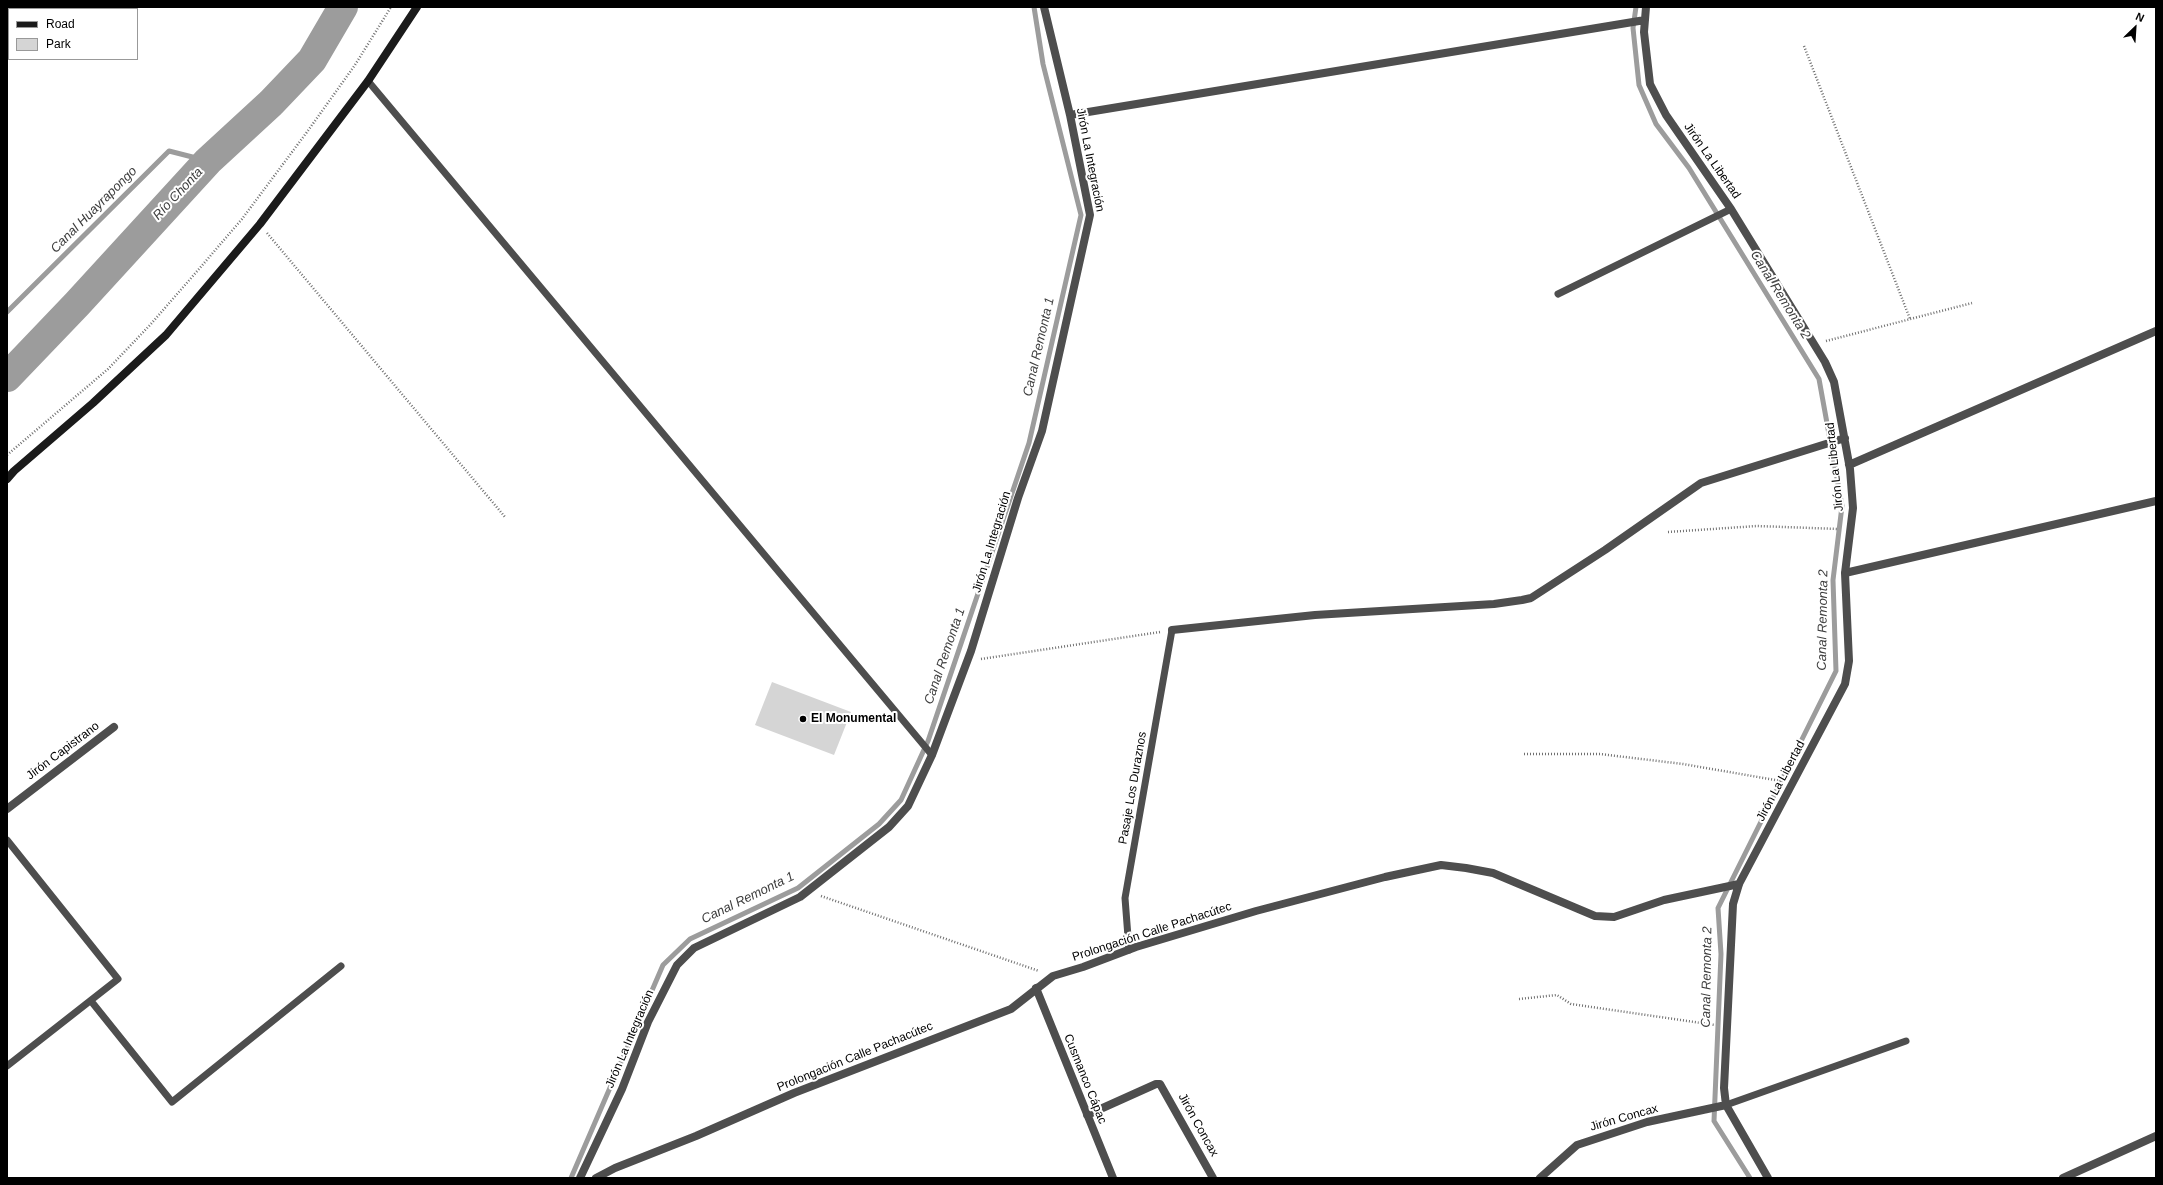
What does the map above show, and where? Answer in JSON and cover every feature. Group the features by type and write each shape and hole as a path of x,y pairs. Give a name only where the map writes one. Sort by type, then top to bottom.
{"main road":[{"path":"7,480 14,471 93,403 166,334 260,224 368,81 417,7"}],"street":[{"name":"Jirón La Integración","path":"580,1178 622,1089 648,1022 677,965 694,948 800,897 889,827 908,806 932,755 967,661 1018,498 1042,431 1090,215 1070,115 1044,7"},
{"name":"Jirón La Libertad","path":"1646,7 1644,32 1650,84 1666,115 1731,210 1814,345 1834,382 1849,465 1853,508 1845,573 1849,635 1849,661 1845,684 1739,884 1733,904 1724,1088 1726,1105 1768,1178"},
{"path":"1070,115 1645,20"},
{"path":"1849,465 2156,331"},
{"path":"1172,630 1315,615 1494,604 1531,598 1605,550 1701,483 1845,438"},
{"path":"1845,573 2156,501"},
{"name":"Jirón Capistrano","path":"7,809 114,727"},
{"name":"Prolongación Calle Pachacútec","path":"596,1178 615,1168 696,1136 794,1093 1011,1009 1053,976 1129,950 1256,911 1385,876 1441,865 1493,873 1596,916 1614,917 1664,900 1739,884"},
{"name":"Cusmanco Cápac","path":"1036,988 1113,1178"},
{"name":"Jirón Concax","path":"1087,1115 1156,1084 1160,1084 1213,1178"},
{"name":"Jirón Concax","path":"1540,1178 1570,1149 1577,1145 1647,1122 1726,1105"},
{"path":"2063,1178 2156,1136"}],"lane":[{"path":"368,81 932,755"},
{"path":"1558,294 1731,210"},
{"name":"Pasaje Los Duraznos","path":"1129,950 1125,898 1172,630"},
{"path":"7,840 118,979 7,1066"},
{"path":"91,1001 172,1102 341,966"},
{"path":"1726,1105 1906,1040"}],"path":[{"path":"7,455 108,369 150,325 242,219 355,65 391,7"},
{"path":"1804,46 1910,319"},
{"path":"260,224 505,517"},
{"path":"1814,345 1972,303"},
{"path":"1668,532 1757,526 1850,530"},
{"path":"967,661 1172,630"},
{"path":"1524,754 1600,754 1683,764 1793,783"},
{"path":"807,892 1053,976"},
{"path":"1519,999 1557,995 1571,1004 1727,1026"}],"green space":[{"name":"El Monumental","path":"772,682 851,712 834,755 755,725"}],"waterway":[{"name":"Río Chonta","path":"7,377 77,304 208,161 271,103 312,60 343,7"},
{"name":"Canal Remonta 1","path":"571,1178 663,965 690,939 798,888 879,824 901,800 928,741 1029,443 1081,215 1043,64 1034,7"},
{"name":"Canal Remonta 2","path":"1636,7 1633,28 1639,85 1656,124 1689,168 1819,379 1842,506 1833,580 1836,671 1718,908 1721,954 1714,1121 1750,1178"},
{"name":"Canal Huayrapongo","path":"7,312 169,151 208,161"}],"place":[{"name":"El Monumental","path":"803,719"}]}
